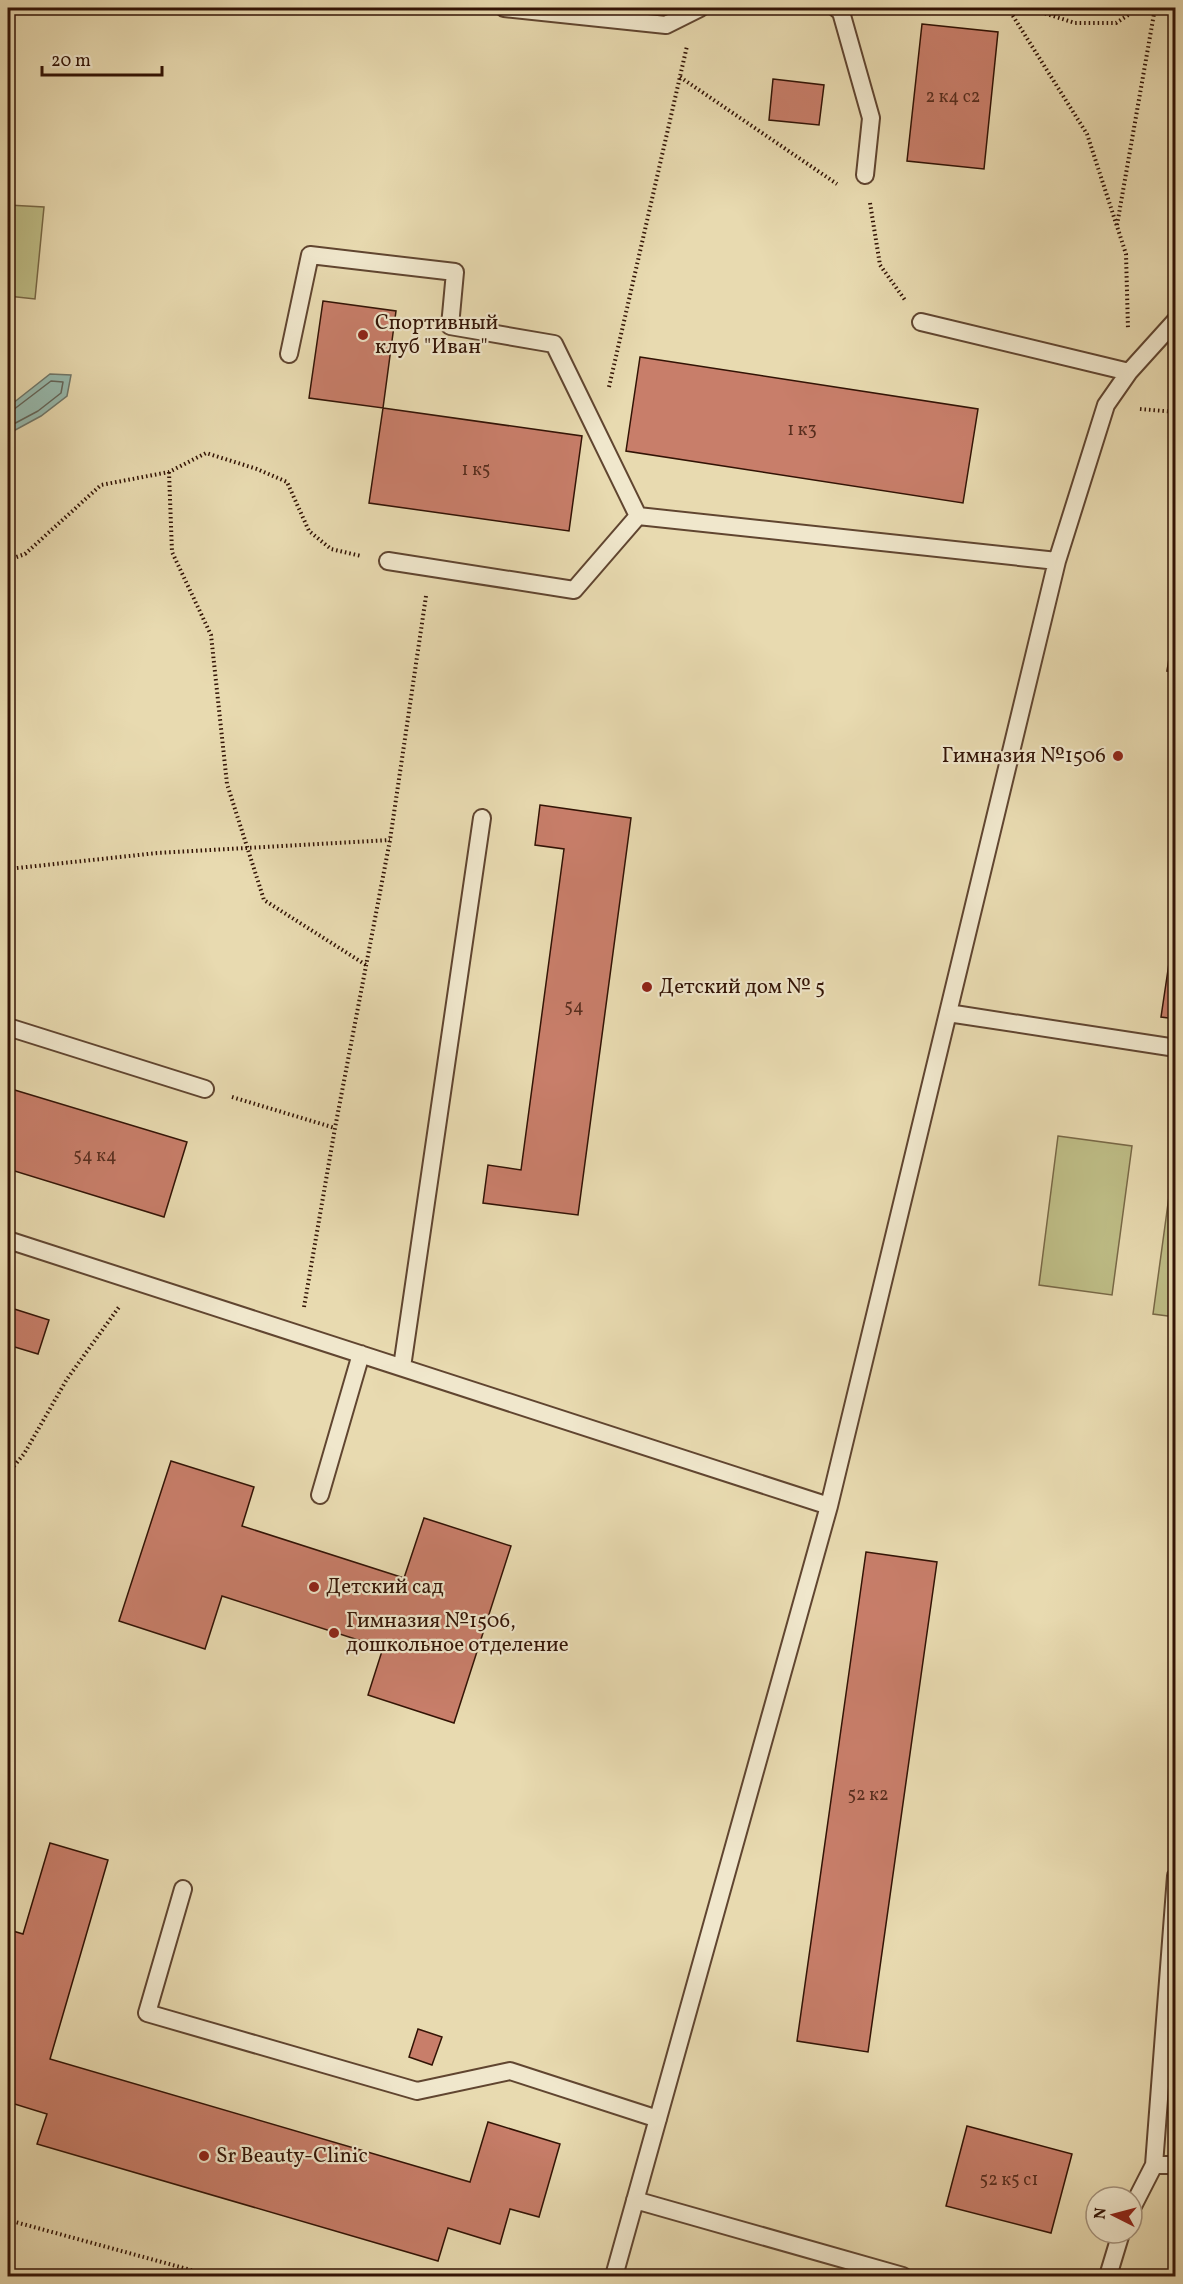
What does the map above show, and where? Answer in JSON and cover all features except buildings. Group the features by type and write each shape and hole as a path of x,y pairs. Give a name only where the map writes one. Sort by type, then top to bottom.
{"lane":[{"path":"504,8 666,25 698,9"},
{"path":"836,8 841,12 871,118 865,175"},
{"path":"290,354 310,255 455,272 450,326 554,344 639,516"},
{"path":"614,2277 828,1506 1057,561 1106,405 1129,372 1176,320"},
{"path":"921,322 1129,372"},
{"path":"639,516 1057,561"},
{"path":"388,561 574,591 639,516"},
{"path":"402,1367 482,818"},
{"path":"948,1013 1176,1048"},
{"path":"8,1028 205,1089"},
{"path":"8,1239 828,1506"},
{"path":"320,1495 361,1354"},
{"path":"1144,2185 1154,2165 1176,1876"},
{"path":"183,1889 147,2013 417,2091 510,2071 658,2119"},
{"path":"1154,2165 1176,2165"},
{"path":"635,2200 903,2277"},
{"path":"1108,2277 1117,2245"}],"path":[{"path":"1008,8 1087,134 1126,254 1129,372"},
{"path":"1028,8 1075,22 1116,23 1139,8"},
{"path":"1116,226 1155,8"},
{"path":"609,388 680,77 698,9"},
{"path":"680,77 842,187"},
{"path":"865,175 880,265 921,322"},
{"path":"861,200 870,207"},
{"path":"8,560 25,554 101,485 169,472 206,453 287,482 309,531 331,549 388,561"},
{"path":"169,472 172,552 211,635 227,784 264,900 366,965"},
{"path":"299,1334 335,1128 390,840 430,568"},
{"path":"8,869 157,853 390,840"},
{"path":"205,1089 335,1128"},
{"path":"8,1473 24,1454 67,1379 137,1282"},
{"path":"8,2220 213,2277"}],"shaded area":[{"path":"8,205 44,207 35,299 8,296"},
{"path":"1058,1136 1132,1146 1112,1295 1039,1285"},
{"path":"1175,1152 1175,1317 1153,1314"}],"water":[{"path":"50,374 71,375 67,396 41,416 8,434 8,407"}],"place":[{"name":"Спортивный клуб \"Иван\"","path":"363,335"},
{"name":"Гимназия №1506","path":"1118,756"},
{"name":"Детский дом № 5","path":"647,987"},
{"name":"Детский сад","path":"314,1587"},
{"name":"Гимназия №1506, дошкольное отделение","path":"334,1633"},
{"name":"Sr Beauty-Clinic","path":"204,2156"}]}
